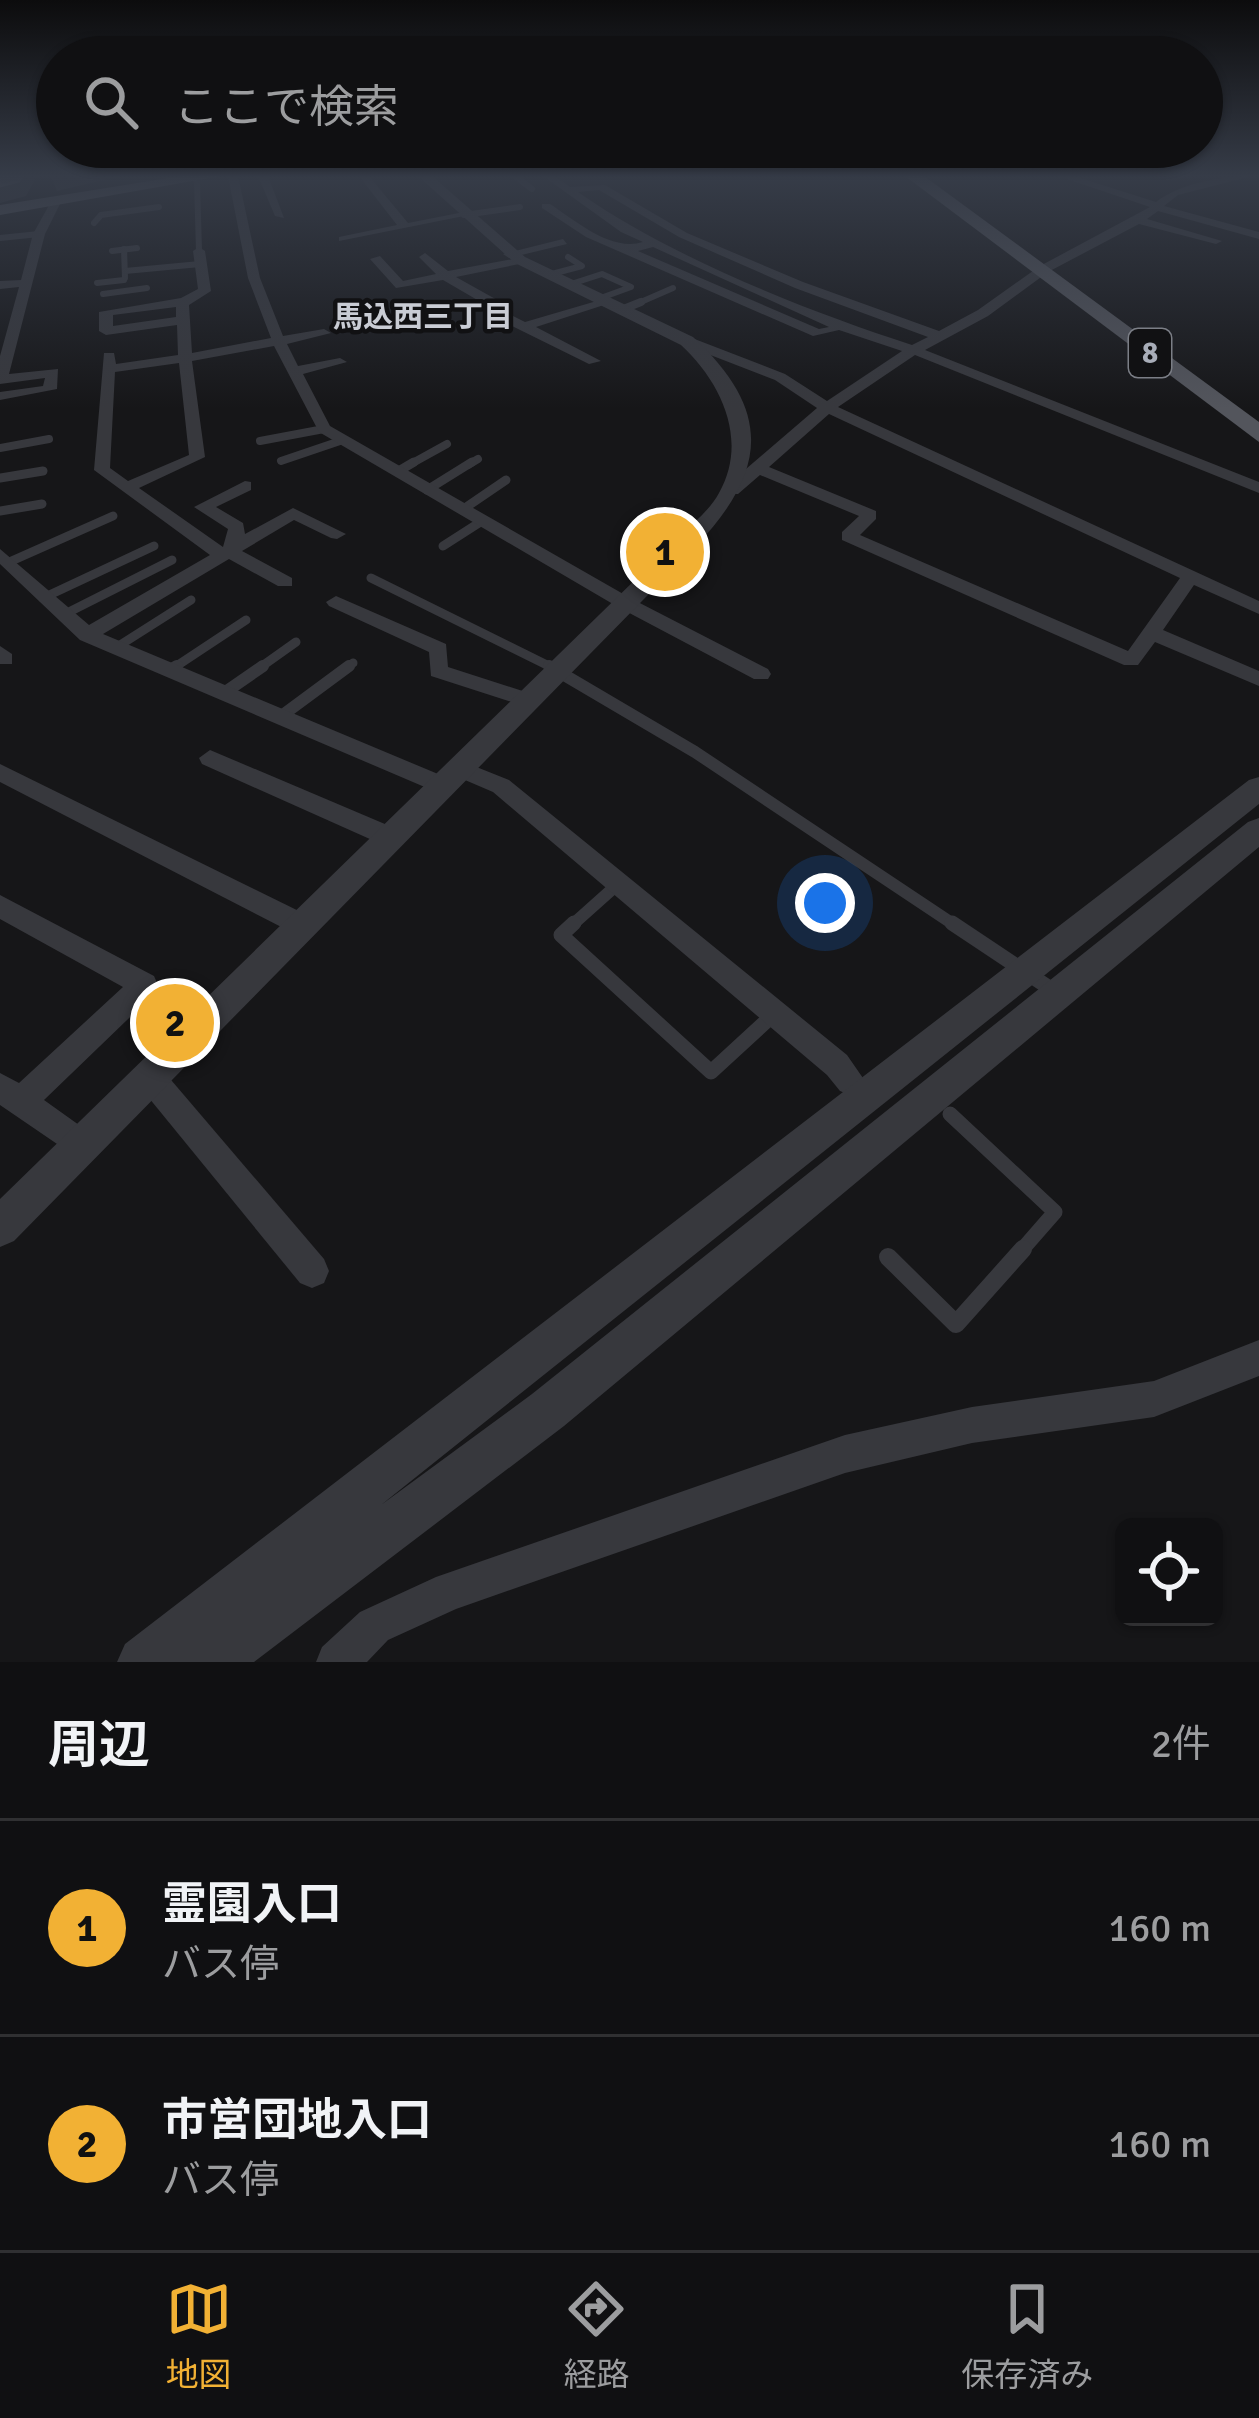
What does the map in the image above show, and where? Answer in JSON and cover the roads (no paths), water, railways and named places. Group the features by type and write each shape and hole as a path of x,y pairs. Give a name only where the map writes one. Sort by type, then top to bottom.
{"main road":[{"name":"8","path":"1017,254 1259,434"}],"street":[{"path":"0,396 50,389 53,372 1,380 33,254"},
{"path":"249,254 279,342 324,429 625,604 761,674"},
{"path":"510,254 562,272 607,303 779,377 827,408 1259,608"},
{"path":"376,259 400,285 525,254"},
{"path":"633,254 818,333 839,326"},
{"path":"679,254 839,326 1259,488"},
{"path":"726,254 939,336"},
{"path":"0,1227 625,604 732,490 827,408 1076,254"},
{"path":"183,320 106,331 106,312 183,302 205,290 200,257"},
{"path":"425,257 446,276 494,304 489,309 594,361"},
{"path":"710,286 733,277"},
{"path":"0,285 25,283"},
{"path":"127,487 197,457 183,302"},
{"path":"525,326 607,303"},
{"path":"284,581 102,470 108,363 185,358 324,333"},
{"path":"687,341 716,368 733,399 740,439 732,490"},
{"path":"294,371 340,362"},
{"path":"758,468 870,514 848,536 1130,660 1154,634 1171,597 1192,576"},
{"path":"229,550 237,527 203,507 245,486"},
{"path":"87,634 293,513 337,535"},
{"path":"3,559 87,634 280,716 450,776 500,786 850,1082"},
{"path":"337,602 439,650 438,671 527,700"},
{"path":"1154,634 1259,679"},
{"path":"209,758 390,837"},
{"path":"0,772 302,925"},
{"path":"212,1662 548,1410 1043,983 1259,788"},
{"path":"142,1662 1043,983 1259,830"},
{"path":"0,906 144,986 11,1095 82,1146"},
{"path":"150,1077 312,1271"},
{"path":"337,1662 374,1626 450,1591 845,1454 972,1425 1154,1399 1259,1358"}],"lane":[{"path":"123,292 124,254"},
{"path":"97,283 200,254"},
{"path":"104,294 147,288"},
{"path":"607,303 674,288"},
{"path":"260,441 324,429"},
{"path":"0,448 49,440"},
{"path":"281,460 340,441"},
{"path":"398,472 447,444"},
{"path":"427,490 478,459"},
{"path":"0,478 43,471"},
{"path":"462,510 506,480"},
{"path":"0,511 42,504"},
{"path":"3,559 113,516"},
{"path":"442,546 482,521"},
{"path":"43,598 154,546"},
{"path":"63,615 172,560"},
{"path":"371,578 558,670 695,752 1043,983"},
{"path":"117,647 191,601"},
{"path":"170,670 246,620"},
{"path":"224,693 296,642"},
{"path":"280,716 353,663"},
{"path":"619,884 561,935 711,1072 775,1014"},
{"path":"888,1257 956,1324 1054,1212 950,1114"}],"place":[{"name":"霊園入口","path":"665,552"},
{"name":"市営団地入口","path":"175,1023"}],"district":[{"name":"馬込西三丁目","path":"423,317"}]}
